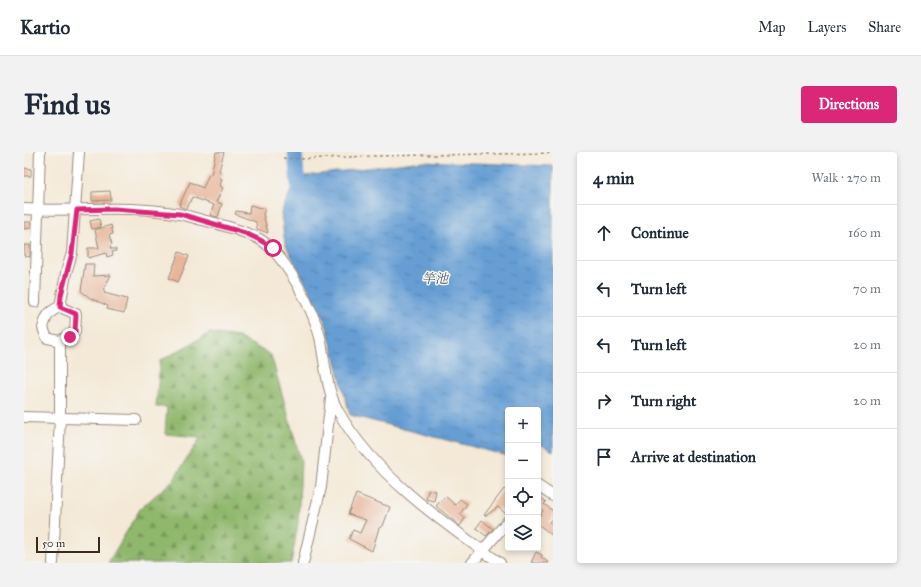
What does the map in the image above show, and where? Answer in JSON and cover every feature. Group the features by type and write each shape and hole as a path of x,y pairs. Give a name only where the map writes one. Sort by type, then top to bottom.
{"street":[{"path":"35,302 40,152"},
{"path":"60,307 64,280 72,253 77,210 79,152"},
{"path":"24,209 114,209 180,214 245,233 273,248 294,279 317,326 331,396 337,410 359,443 383,471 416,499 500,563"},
{"path":"60,307 76,314 75,332 60,341 47,338 43,328 46,316 52,310 60,307"},
{"path":"53,563 60,418 60,341"},
{"path":"303,563 320,487 331,396"},
{"path":"24,417 136,420"},
{"path":"541,488 553,496"},
{"path":"472,563 505,525"}],"path":[{"path":"283,158 299,159 373,156 553,153"}],"green space":[{"path":"210,333 238,337 271,355 301,461 298,524 291,563 108,563 140,509 173,480 201,437 165,434 167,407 156,407 160,361"}],"water":[{"name":"竿池","path":"422,161 553,166 553,451 541,445 541,407 505,407 505,455 350,415 325,320 285,244 281,213 297,177"}],"building":[{"path":"216,152 224,152 219,171 222,173 219,178 222,179 220,186 223,188 216,202 222,204 218,217 210,215 214,205 192,197 187,209 179,206 190,182 203,188 209,174 211,175"},
{"path":"24,168 31,169 31,176 24,176"},
{"path":"110,191 111,200 92,201 92,192"},
{"path":"250,205 265,209 263,214 268,233 257,229 256,222 235,214 236,211 249,213"},
{"path":"99,219 101,227 92,229 90,221"},
{"path":"24,222 31,222 31,228 24,229"},
{"path":"111,225 113,234 109,235 112,244 110,246 111,249 116,249 116,251 112,252 113,255 107,257 106,253 88,258 88,248 99,248 95,230"},
{"path":"24,245 30,245 30,257 24,256"},
{"path":"179,252 189,256 178,282 169,278"},
{"path":"85,264 94,264 93,276 111,275 103,290 105,291 104,293 127,299 124,313 107,309 108,306 90,298 81,291"},
{"path":"504,489 505,490 505,513 498,507 485,516 484,515"},
{"path":"428,490 436,491 434,501 426,499"},
{"path":"356,494 390,507 383,526 379,528 372,551 349,539 353,530 360,533 366,520 348,514"},
{"path":"445,496 455,505 460,499 467,504 460,514 465,518 460,526 436,506"},
{"path":"541,498 546,502 544,504 553,511 553,517 549,522 553,525 553,536 541,526 541,514 543,511 541,508"},
{"path":"482,520 493,529 486,536 476,528"},
{"path":"536,552 542,555 541,557 549,563 531,563"}],"waterway":[{"path":"295,152 299,196"}],"route":[{"path":"70,337 75,332 76,314 60,307 61,295 72,253 77,210 114,209 158,211 180,214 245,233 273,248"}]}
